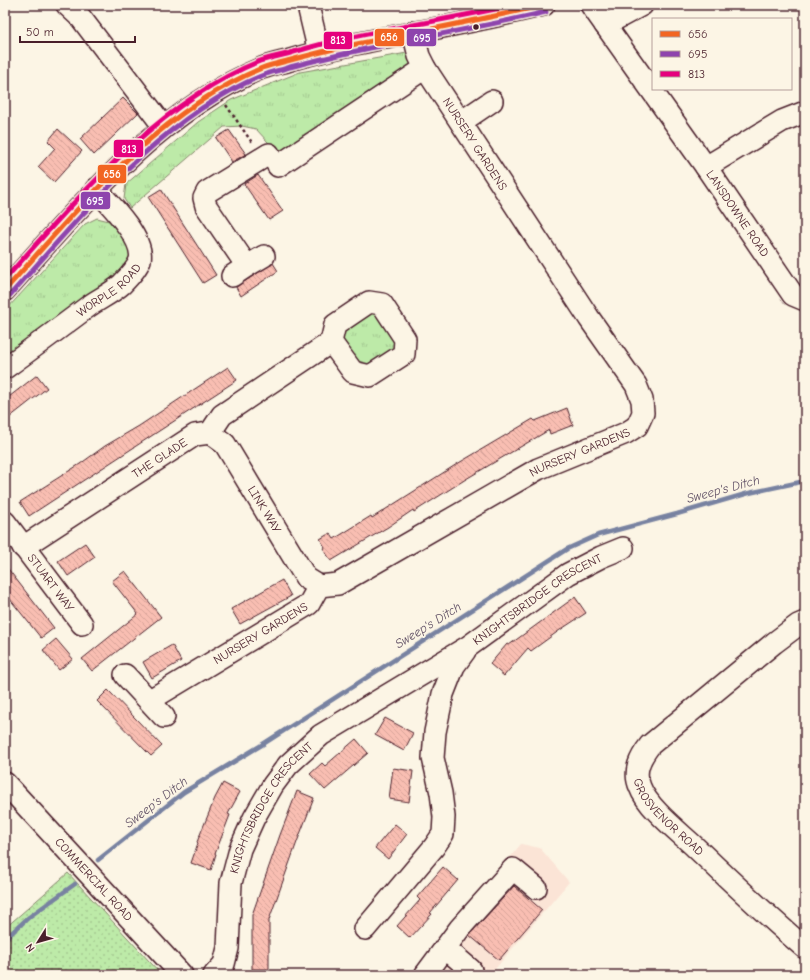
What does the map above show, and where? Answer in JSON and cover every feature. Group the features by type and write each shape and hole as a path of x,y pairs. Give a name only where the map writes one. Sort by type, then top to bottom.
{"street":[{"path":"67,5 81,18 164,127"},
{"path":"307,5 319,52"},
{"path":"5,290 96,189 164,127 216,91 263,68 319,52 506,10 544,5"},
{"name":"LANSDOWNE ROAD","path":"591,5 706,167 793,295 805,300"},
{"path":"605,25 642,5"},
{"name":"NURSERY GARDENS","path":"150,700 308,604 319,586 338,584 538,469 626,433 636,426 643,413 642,400 636,385 425,68 419,56 413,32"},
{"path":"248,266 206,206 204,198 208,192 273,159 425,68"},
{"path":"461,122 492,101"},
{"path":"706,167 782,121 805,112"},
{"name":"WORPLE ROAD","path":"5,368 120,285 133,272 140,259 138,244 127,224 112,205 96,189"},
{"path":"210,434 222,415 331,342"},
{"name":"LINK WAY","path":"210,434 225,444 306,578 319,586"},
{"name":"THE GLADE","path":"23,547 195,435 210,434"},
{"name":"STUART WAY","path":"5,522 82,624"},
{"name":"KNIGHTSBRIDGE CRESCENT","path":"214,975 224,964 228,948 232,883 240,849 254,818 273,785 288,765 321,735 469,646 568,574 615,558"},
{"name":"GROSVENOR ROAD","path":"805,622 798,625 774,643 650,745 638,763 637,772 639,786 644,797 660,814 805,948"},
{"name":"KNIGHTSBRIDGE CRESCENT","path":"365,929 434,847 443,834 444,817 434,758 435,732 443,694 454,666 469,646"},
{"path":"125,675 150,700 164,717"},
{"name":"KNIGHTSBRIDGE CRESCENT","path":"400,687 419,685 433,693 440,708"},
{"name":"COMMERCIAL ROAD","path":"5,783 182,975"},
{"path":"425,975 460,928 513,869 536,888"},
{"path":"445,948 471,970"}],"path":[{"path":"216,91 253,144 273,159"}],"shaded area":[{"path":"521,844 540,848 569,882 490,975 413,975"}],"green space":[{"path":"407,53 412,66 279,154 256,129 242,126 224,127 130,208 124,199 126,184 198,122 231,100 300,72"},
{"path":"97,218 109,221 132,249 127,272 5,365 5,311 85,224"},
{"path":"366,311 382,314 398,339 394,353 370,369 355,364 339,341 339,331"},
{"path":"68,873 162,975 5,975 5,928"}],"building":[{"path":"123,98 138,113 94,155 80,139"},
{"path":"58,129 82,151 54,182 38,167 55,148 48,141"},
{"path":"229,130 246,154 232,162 216,138"},
{"path":"258,175 283,211 269,220 244,184"},
{"path":"161,189 216,275 203,283 148,197"},
{"path":"273,263 278,271 241,296 236,287"},
{"path":"228,367 237,380 29,516 20,502"},
{"path":"37,375 47,388 5,421 5,400"},
{"path":"567,408 573,425 550,434 549,430 466,479 414,512 413,510 388,527 331,561 323,548 325,547 320,539 330,533 334,539 371,516 372,518 457,464 533,419 535,421"},
{"path":"85,543 95,557 68,576 58,561"},
{"path":"5,565 54,628 41,638 5,593"},
{"path":"125,571 161,617 92,671 82,659 138,614 112,581"},
{"path":"282,580 291,596 240,624 231,609"},
{"path":"575,597 586,613 531,651 528,648 504,676 490,664 507,644 509,645"},
{"path":"56,639 73,659 59,670 43,650"},
{"path":"172,645 181,661 152,678 143,662"},
{"path":"108,690 162,746 151,756 97,701"},
{"path":"385,718 413,733 404,751 375,735"},
{"path":"356,739 368,753 325,790 310,774 322,763 325,766"},
{"path":"393,768 413,771 409,802 389,799"},
{"path":"223,783 240,792 228,814 230,815 215,854 211,870 191,863 198,843 197,842 215,798"},
{"path":"297,791 314,798 269,920 269,969 252,969 252,915"},
{"path":"395,824 407,834 388,859 375,848"},
{"path":"443,867 458,880 430,913 432,914 410,938 397,926 420,900 417,897"},
{"path":"514,886 542,910 499,960 469,935"}],"waterway":[{"name":"Sweep's Ditch","path":"98,860 184,792 260,746 567,549 598,535 749,493 805,481"},
{"path":"5,939 29,917 75,884"}],"transit line":[{"name":"813","path":"5,279 61,217 121,155 153,127 187,101 223,79 260,61 326,43 514,5"},
{"name":"656","path":"5,290 62,226 122,164 154,136 188,110 224,87 262,68 274,64 347,46 478,20 544,5"},
{"name":"695","path":"10,295 96,201 159,140 193,114 229,91 266,74 310,62 370,48 546,12"}]}
